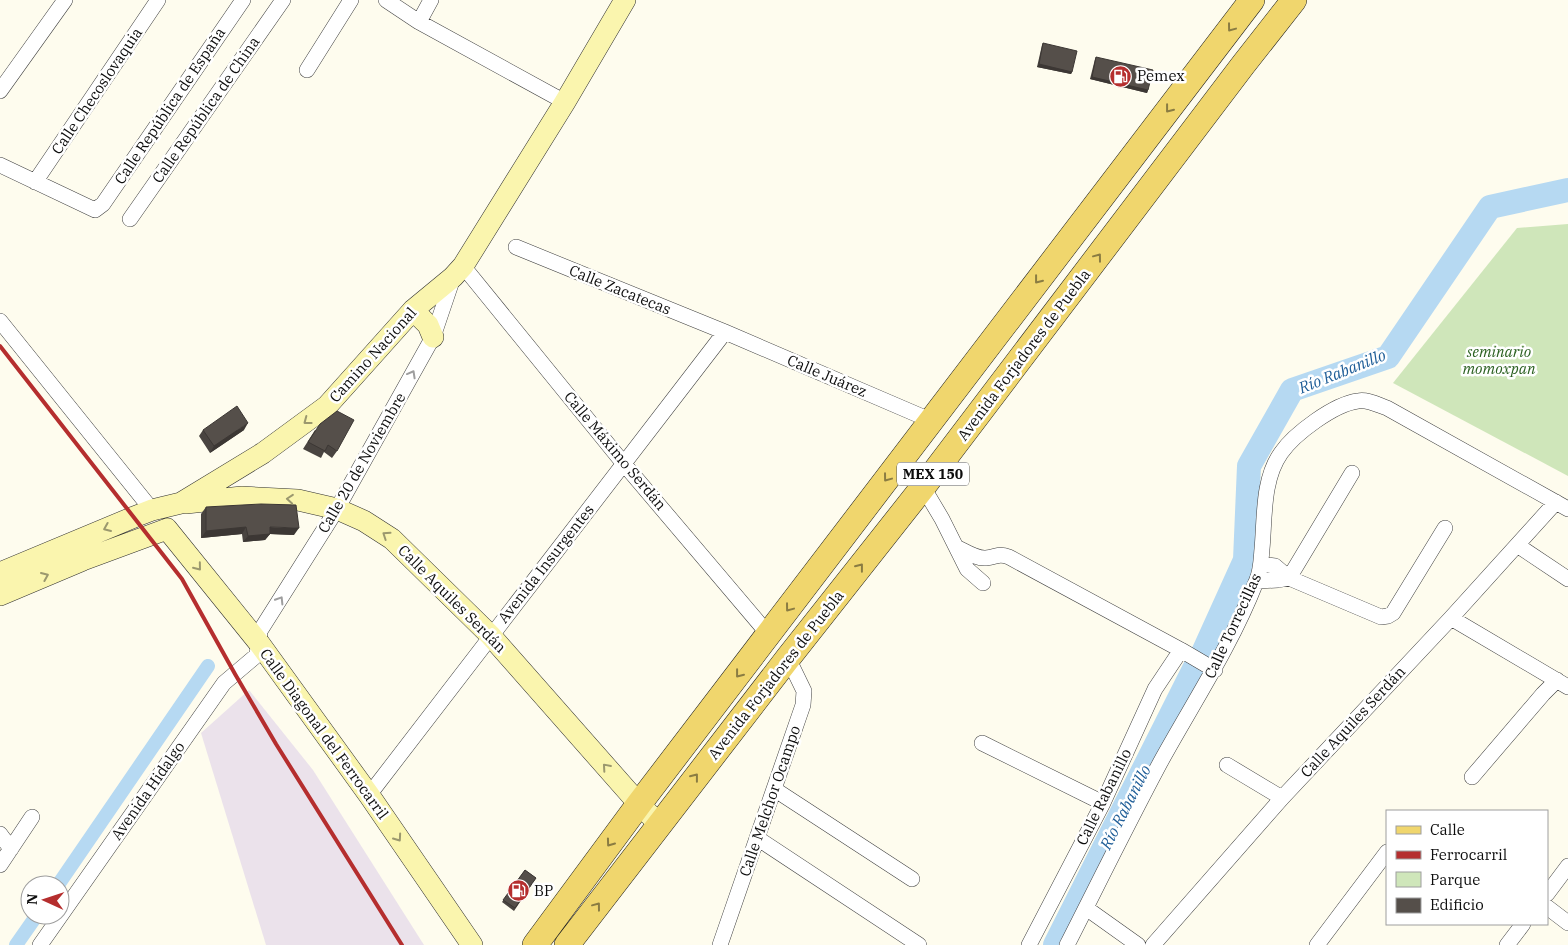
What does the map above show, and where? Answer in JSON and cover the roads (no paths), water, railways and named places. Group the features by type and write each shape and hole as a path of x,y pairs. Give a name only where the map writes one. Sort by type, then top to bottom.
{"main road":[{"name":"Camino Nacional","path":"0,573 152,510 181,503 264,453 328,406 413,310 458,272 565,102 625,0"},
{"name":"Avenida Forjadores de Puebla","path":"535,945 639,804 769,635 930,420 1252,0"},
{"name":"Avenida Forjadores de Puebla","path":"567,945 788,658 924,487 1243,64 1294,0"},
{"path":"413,310 428,325 433,337"},
{"name":"Calle Aquiles Serdán","path":"181,503 242,497 298,500 337,509 364,521 392,539 490,636 639,804 659,824"},
{"name":"Calle Diagonal del Ferrocarril","path":"0,595 83,560 167,529 259,643 369,796 472,945"}],"street":[{"path":"0,91 65,0"},
{"name":"Calle Checoslovaquia","path":"35,182 158,0"},
{"name":"Calle República de España","path":"35,182 95,210 103,204 243,0"},
{"name":"Calle República de China","path":"130,219 283,0"},
{"path":"307,70 351,0"},
{"path":"386,0 419,22 565,102"},
{"path":"419,22 431,0"},
{"path":"0,165 35,182"},
{"name":"Calle Zacatecas","path":"516,247 725,332"},
{"name":"Calle 20 de Noviembre","path":"259,643 260,631 337,509 433,337 458,272"},
{"name":"Calle Máximo Serdán","path":"458,272 769,635"},
{"path":"0,321 152,510"},
{"name":"Calle Juárez","path":"725,332 930,420"},
{"name":"Avenida Insurgentes","path":"369,796 725,332"},
{"name":"Calle Torrecillas","path":"1067,945 1160,762 1215,670 1257,581 1267,488 1274,465 1282,452 1301,431 1332,411 1358,401 1372,402 1387,408 1562,505"},
{"path":"1257,581 1289,578 1352,473"},
{"path":"924,487 967,569 983,583"},
{"name":"Calle Aquiles Serdán","path":"1153,945 1282,798 1517,546 1562,505"},
{"path":"1260,564 1275,566 1289,578 1381,617 1388,616 1393,613 1445,528"},
{"path":"1517,546 1568,579"},
{"path":"956,547 986,558 1001,554 1009,557 1215,670"},
{"path":"1451,618 1563,684"},
{"name":"Avenida Hidalgo","path":"40,945 224,683 257,655 259,643"},
{"name":"Calle Rabanillo","path":"1029,945 1102,803 1155,689 1181,650"},
{"name":"Calle Melchor Ocampo","path":"720,945 804,698 804,690 788,658"},
{"path":"1472,777 1543,694 1563,684"},
{"path":"982,743 1102,803"},
{"path":"1227,765 1282,798"},
{"path":"774,789 912,879"},
{"path":"0,865 32,817"},
{"path":"0,834 11,848"},
{"path":"757,838 919,945"},
{"path":"1317,945 1386,853"},
{"path":"1548,893 1568,866"},
{"path":"1086,908 1138,945"},
{"path":"1548,908 1568,923"},
{"path":"1507,945 1522,925"}],"waterway":[{"name":"Río Rabanillo","path":"1202,655 1245,560 1249,466 1292,390 1388,357 1490,207 1568,190"},
{"path":"65,875 208,666"},
{"name":"Río Rabanillo","path":"1055,945 1194,669"},
{"path":"16,945 30,925"}],"railway":[{"path":"0,346 182,579 276,744 402,945"}],"place":[{"name":"Pemex","path":"1121,76"},
{"name":"BP","path":"518,891"}],"park label":[{"name":"seminario momoxpan","path":"1499,360"}]}
